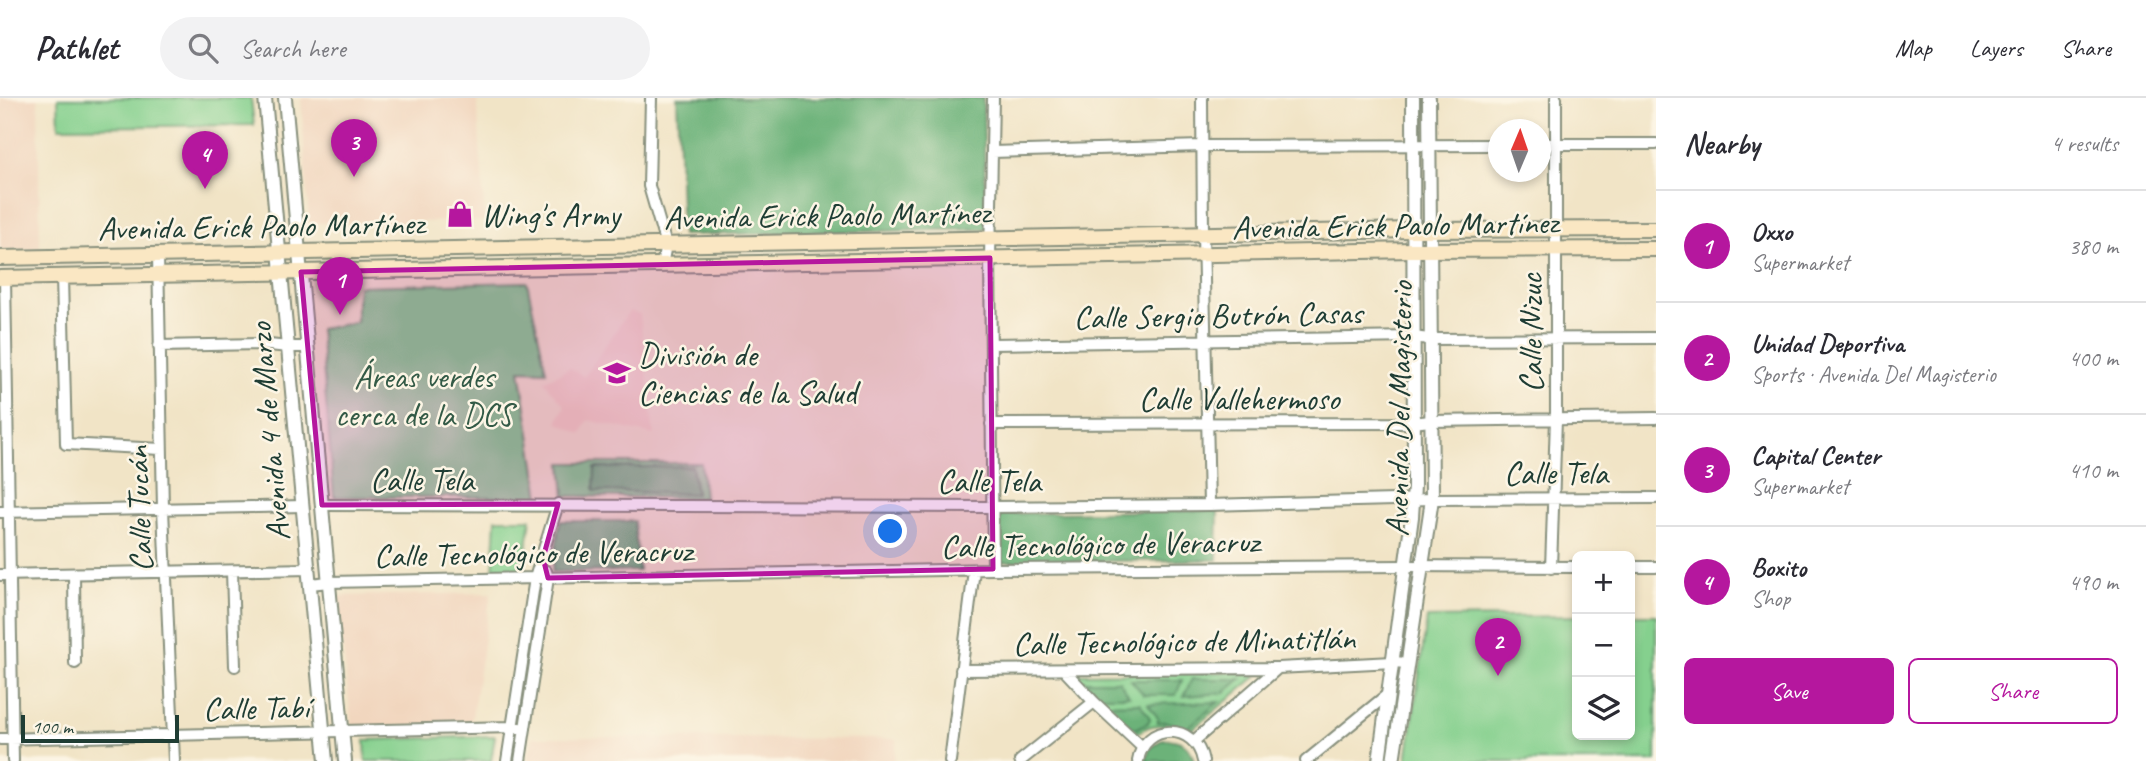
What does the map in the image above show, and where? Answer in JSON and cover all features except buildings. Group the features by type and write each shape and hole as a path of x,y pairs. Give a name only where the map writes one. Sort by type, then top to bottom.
{"main road":[{"name":"Avenida Erick Paolo Martínez","path":"0,258 1413,230 1656,229"},
{"name":"Avenida Erick Paolo Martínez","path":"2,277 1413,250 1656,249"}],"street":[{"name":"Avenida 4 de Marzo","path":"265,98 327,761"},
{"name":"Avenida 4 de Marzo","path":"285,98 345,761"},
{"path":"651,98 649,186 666,245 662,265"},
{"path":"993,98 990,258 993,569"},
{"path":"1202,98 1209,505"},
{"name":"Avenida Del Magisterio","path":"1379,761 1413,500 1413,98"},
{"name":"Avenida Del Magisterio","path":"1394,761 1432,499 1429,98"},
{"name":"Calle Nizuc","path":"1551,568 1556,419 1556,98"},
{"path":"1551,144 1656,144"},
{"path":"992,152 1202,146 1488,145"},
{"name":"Calle Tucán","path":"158,255 161,449 174,761"},
{"path":"62,276 66,444 161,449"},
{"path":"2,277 6,739 13,761"},
{"name":"Calle Sergio Butrón Casas","path":"991,344 1413,337 1556,340 1656,338"},
{"path":"159,346 260,344 288,348 307,347"},
{"name":"Calle Vallehermoso","path":"991,424 1207,425 1656,418"},
{"name":"Calle Tela","path":"322,505 991,507 1656,498"},
{"path":"507,761 535,578 558,505"},
{"path":"4,512 303,506"},
{"path":"520,761 548,578 543,558"},
{"name":"Calle Tecnológico de Veracruz","path":"310,584 993,569 1406,566 1572,568"},
{"path":"1635,567 1656,567"},
{"path":"4,575 309,569"},
{"path":"950,761 974,570"},
{"path":"232,571 234,666"},
{"path":"74,574 75,663"},
{"name":"Calle Tecnológico de Minatitlán","path":"961,670 1278,668 1408,663"},
{"path":"1194,741 1278,668"},
{"path":"1064,670 1142,747"},
{"path":"1306,761 1388,694"},
{"path":"1020,761 1094,702"},
{"name":"Calle Tabí","path":"6,739 512,727 525,729"},
{"path":"1138,761 1142,747 1149,739 1167,732 1186,735 1194,741 1200,749 1203,761"}],"highlighted area":[{"path":"990,258 993,569 548,578 543,558 558,504 322,505 301,272"}],"shaded area":[{"path":"0,98 38,98 40,250 0,250"},
{"path":"301,98 477,98 485,221 309,223"},
{"name":"División de Ciencias de la Salud","path":"629,311 640,314 654,435 588,420 581,434 557,422 565,406 544,381 570,368 584,377"},
{"path":"491,593 471,724 352,728 337,596"},
{"path":"533,737 897,739 894,761 528,761"}],"green space":[{"path":"58,98 251,98 254,125 59,127"},
{"path":"677,98 983,98 986,229 682,235"},
{"name":"Áreas verdes cerca de la DCS","path":"527,282 546,371 520,370 540,497 334,497 320,329 356,322 358,286"},
{"path":"562,463 701,463 704,498 565,496"},
{"path":"692,466 696,494 594,491 595,468"},
{"path":"1218,510 1217,560 999,562 999,514"},
{"path":"496,519 531,519 523,573 493,574"},
{"path":"560,521 634,521 639,571 552,572"},
{"path":"1635,615 1656,615 1656,761 1407,761 1427,618 1572,616 1572,740 1635,740"},
{"path":"1254,672 1256,677 1187,733 1158,725 1132,733 1072,674"},
{"path":"1192,679 1241,679 1224,693 1184,696"},
{"path":"1131,680 1182,680 1176,695 1144,695"},
{"path":"1085,681 1119,681 1129,696 1097,696"},
{"path":"1219,702 1186,729 1167,722 1157,722 1158,718 1148,704"},
{"path":"1140,703 1150,718 1148,723 1136,729 1118,718 1105,704"},
{"path":"495,736 491,761 366,761 365,740"},
{"path":"1163,739 1183,744 1190,750 1194,761 1145,761 1150,748"}],"place":[{"name":"Capital Center","path":"354,177"},
{"name":"Boxito","path":"205,189"},
{"name":"Wing's Army","path":"460,214"},
{"name":"Oxxo","path":"340,315"},
{"name":"División de Ciencias de la Salud","path":"617,373"},
{"name":"Unidad Deportiva","path":"1498,676"}]}
